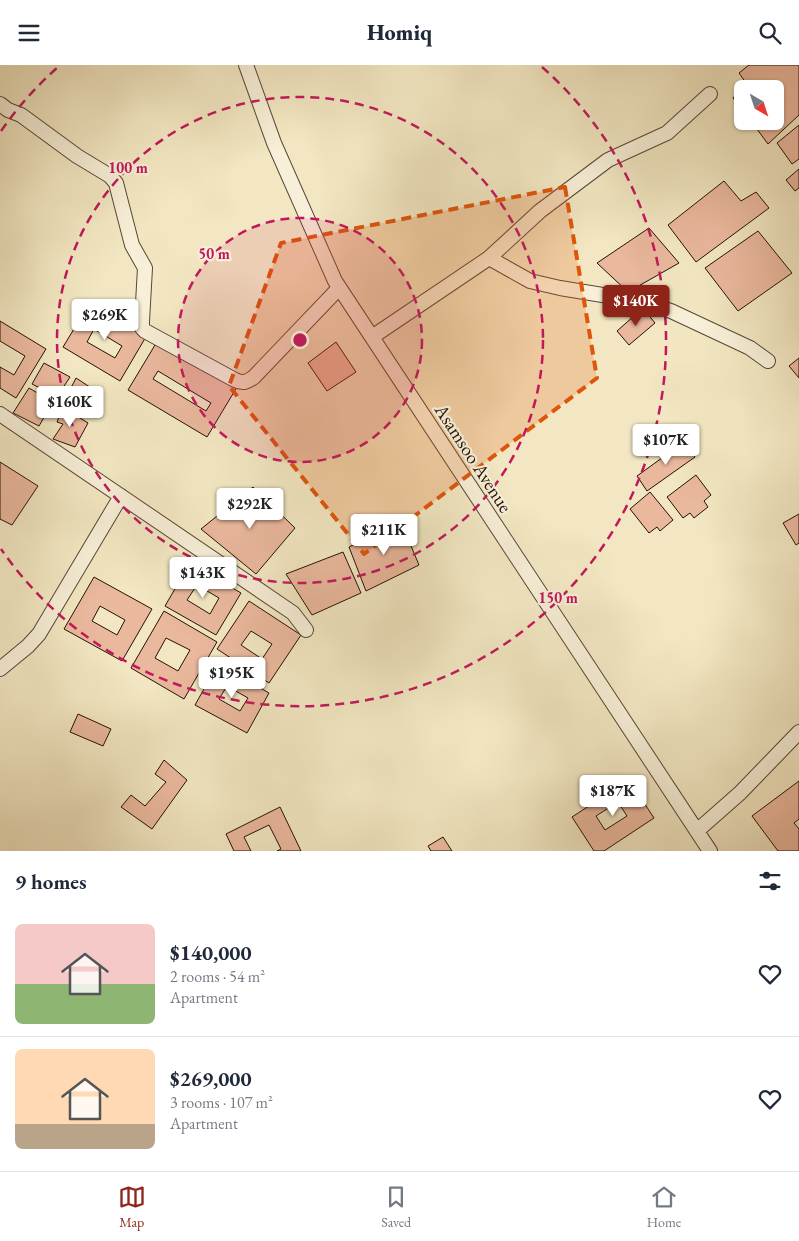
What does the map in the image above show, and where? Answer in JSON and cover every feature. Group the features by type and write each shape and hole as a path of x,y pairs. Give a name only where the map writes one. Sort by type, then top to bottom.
{"street":[{"name":"Asamsoo Avenue","path":"246,65 274,143 322,255 339,288 698,830 710,851"},
{"path":"372,337 489,258 540,211 608,160 667,133 710,94"},
{"path":"3,109 21,115 76,156 110,176 116,183 132,245 145,268 142,328 240,383 254,377 339,288"},
{"path":"489,258 530,281 644,302 671,311 750,348 768,361"},
{"path":"0,414 293,613 306,630"},
{"path":"0,669 28,646 38,634 122,496"},
{"path":"698,830 740,793 799,732"}],"highlighted area":[{"path":"565,187 597,378 364,554 229,386 281,243"}],"building":[{"path":"749,65 799,65 799,115 784,129 784,80 744,80 739,73"},
{"path":"799,125 799,159 792,164 777,143"},
{"path":"758,130 783,130 768,144"},
{"path":"799,169 799,188 795,191 786,180"},
{"path":"724,181 741,201 756,192 769,208 696,262 668,225"},
{"path":"649,228 679,263 628,292 597,263"},
{"path":"758,231 792,273 738,311 705,268"},
{"path":"91,301 147,335 120,381 63,347","holes":["94,329 122,346 115,358 87,342"]},
{"path":"643,308 655,323 629,345 617,331"},
{"path":"0,321 46,349 16,398 0,388 0,367 14,375 25,356 0,341"},
{"path":"158,340 237,387 207,437 128,390","holes":["158,371 211,403 206,411 153,379"]},
{"path":"336,342 356,372 327,391 308,363"},
{"path":"799,358 799,378 789,366"},
{"path":"44,363 70,377 57,397 32,384"},
{"path":"76,378 102,395 90,416 80,407 65,400"},
{"path":"29,388 53,402 39,426 13,413"},
{"path":"63,407 88,423 75,447 53,439 63,424 57,422"},
{"path":"684,442 695,457 647,491 637,476"},
{"path":"0,462 38,486 12,525 0,519"},
{"path":"696,475 711,495 704,501 708,507 694,518 690,513 683,518 667,497"},
{"path":"253,487 295,528 256,574 201,529"},
{"path":"650,492 673,520 660,531 657,527 649,533 630,509"},
{"path":"799,514 799,543 796,545 783,523"},
{"path":"401,522 419,565 366,591 349,547"},
{"path":"343,552 361,593 312,615 286,574"},
{"path":"190,563 241,593 216,635 165,606","holes":["197,585 219,598 210,614 187,600"]},
{"path":"94,577 152,609 122,661 64,629","holes":["100,606 125,620 117,635 92,621"]},
{"path":"249,601 301,635 269,683 217,649","holes":["251,631 272,644 262,659 241,645"]},
{"path":"164,611 217,642 184,699 131,668","holes":["166,638 190,650 178,671 155,658"]},
{"path":"218,664 269,693 247,733 195,705","holes":["227,686 248,698 240,711 219,699"]},
{"path":"78,714 111,729 103,746 70,732"},
{"path":"164,760 187,780 152,829 121,807 131,795 145,806 166,782 155,774"},
{"path":"629,780 654,818 604,851 594,851 572,817","holes":["618,802 627,816 605,830 596,816"]},
{"path":"799,781 799,819 794,823 799,829 799,851 778,851 752,816"},
{"path":"280,807 301,851 277,851 281,849 269,825 244,837 251,851 234,851 226,834"},
{"path":"443,837 452,851 431,851 428,846"}]}
